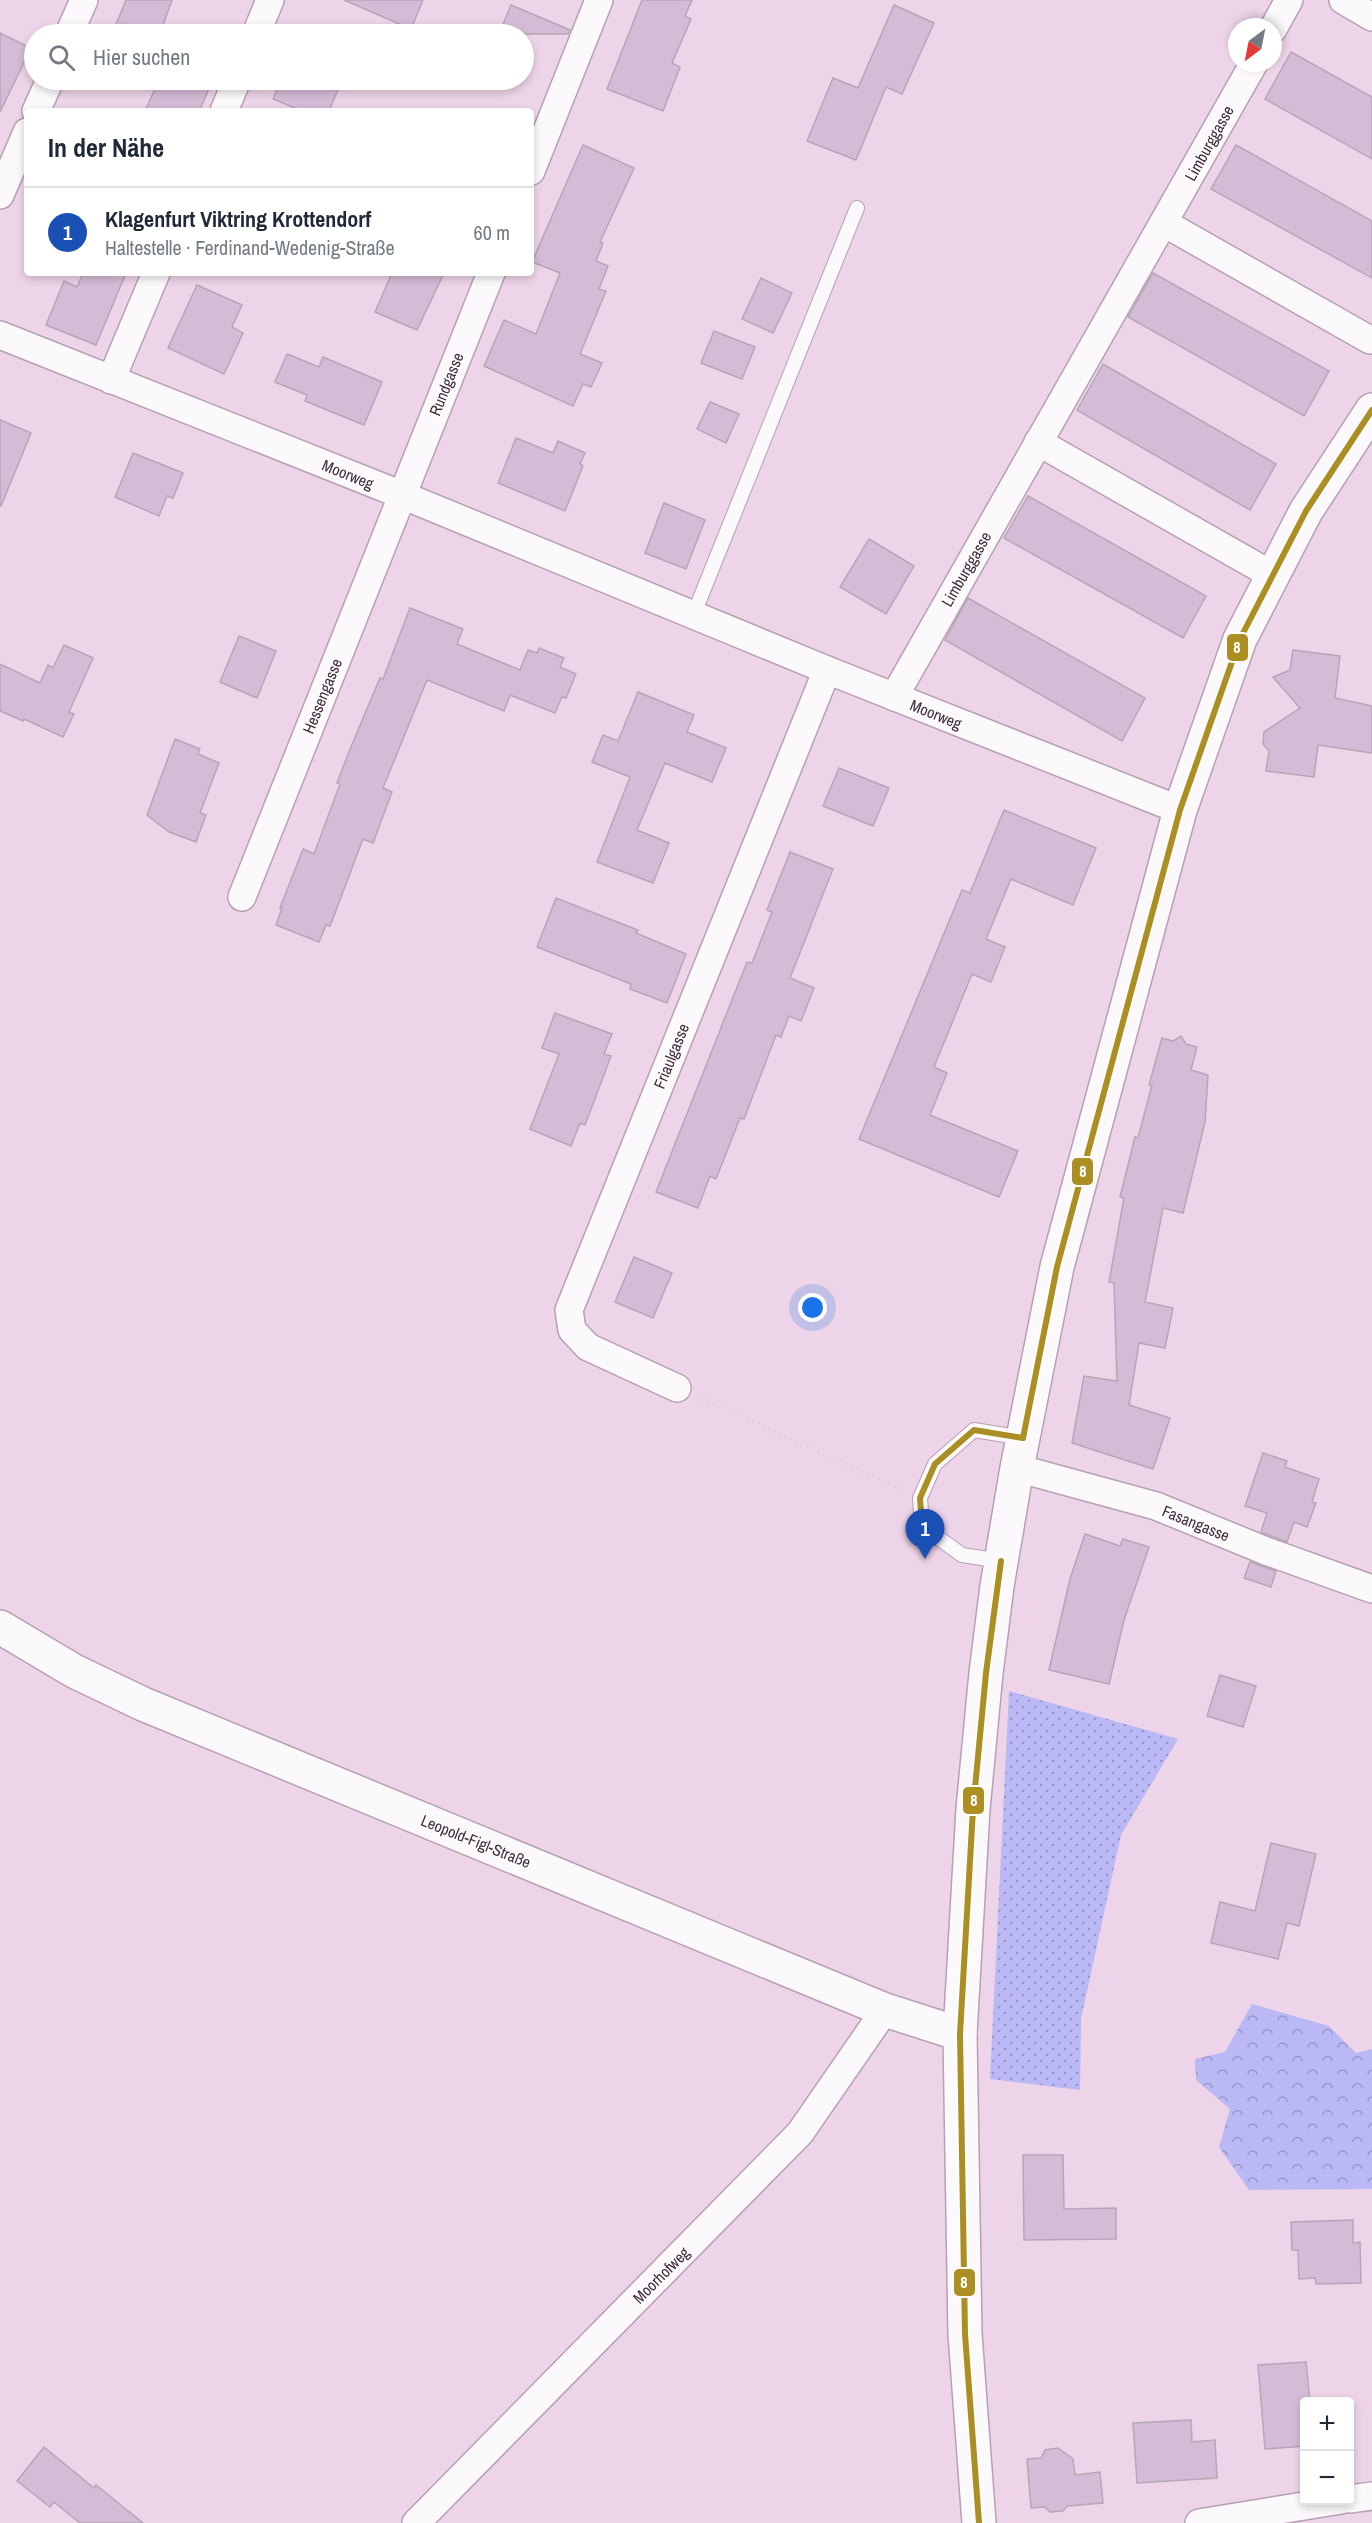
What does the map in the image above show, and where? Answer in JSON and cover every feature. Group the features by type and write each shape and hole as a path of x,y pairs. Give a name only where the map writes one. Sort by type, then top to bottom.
{"street":[{"path":"73,24 84,0"},
{"path":"260,24 270,0"},
{"path":"534,163 599,0"},
{"path":"1279,18 1290,0"},
{"path":"1343,0 1372,17"},
{"name":"Limburggasse","path":"894,697 1249,72"},
{"path":"37,108 45,90"},
{"path":"225,108 233,90"},
{"path":"0,195 24,139"},
{"path":"1164,223 1370,340"},
{"path":"111,380 155,276"},
{"name":"Rundgasse","path":"402,495 489,276"},
{"name":"Moorweg","path":"0,335 402,495 894,697 1180,810"},
{"path":"979,2523 965,2334 960,2034 973,1809 986,1673 1020,1453 1057,1267 1180,810 1240,639 1306,511 1372,410"},
{"path":"1038,442 1272,575"},
{"name":"Hessengasse","path":"242,897 402,495"},
{"name":"Friaulgasse","path":"677,1388 588,1347 572,1330 569,1310 827,670"},
{"name":"Fasangasse","path":"1020,1453 1266,1551 1372,1589"},
{"name":"Leopold-Figl-Straße","path":"0,1628 74,1671 143,1704 885,2010 960,2034"},
{"name":"Moorhofweg","path":"416,2523 800,2133 885,2010"},
{"path":"1354,2498 1372,2496"},
{"path":"1198,2523 1310,2505"}],"lane":[{"path":"693,616 857,208"},
{"path":"1002,1561 962,1555 922,1526 920,1498 935,1464 974,1430 1020,1453"}],"path":[{"path":"677,1388 920,1498"}],"green space":[{"path":"1009,1691 1178,1739 1121,1835 1081,2019 1080,2090 990,2079"},
{"path":"1252,2004 1329,2026 1356,2053 1372,2049 1372,2189 1249,2190 1219,2147 1230,2109 1196,2080 1195,2059 1225,2052"}],"building":[{"path":"126,0 172,0 164,24 116,24"},
{"path":"344,0 423,0 413,24 399,24"},
{"path":"642,0 692,0 685,16 691,19 672,63 680,67 663,111 607,89"},
{"path":"511,5 570,30 568,34 534,34 534,24 503,24"},
{"path":"894,5 934,23 902,94 886,87 856,160 807,141 833,78 858,88"},
{"path":"0,33 24,45 24,62 0,112"},
{"path":"1291,52 1372,97 1372,159 1265,99 1282,72"},
{"path":"154,90 208,90 200,108 146,108"},
{"path":"277,90 338,90 330,108 295,108 273,99"},
{"path":"583,145 634,168 600,242 603,243 596,261 608,266 599,289 606,291 580,354 602,363 591,387 583,384 573,406 484,366 504,320 536,334 560,273 534,263 534,257"},
{"path":"1236,145 1372,221 1372,278 1211,189"},
{"path":"1153,273 1329,371 1304,416 1128,317"},
{"path":"82,276 125,276 96,345 46,325 64,281 77,287"},
{"path":"391,276 443,276 417,330 375,312"},
{"path":"761,278 792,293 773,333 742,319"},
{"path":"197,285 242,305 232,327 243,333 224,374 168,348"},
{"path":"714,331 755,347 742,379 701,363"},
{"path":"287,354 319,367 323,357 382,382 364,425 305,401 307,395 275,382"},
{"path":"1103,364 1276,464 1250,510 1077,410"},
{"path":"710,402 739,414 726,443 697,429"},
{"path":"0,420 31,433 1,506 0,506"},
{"path":"516,438 553,453 558,441 585,453 580,464 583,466 565,511 498,483"},
{"path":"133,453 183,473 173,498 167,496 159,516 115,497"},
{"path":"1028,496 1206,596 1183,638 1004,538"},
{"path":"664,503 705,520 686,569 645,553"},
{"path":"869,539 914,566 886,614 840,587"},
{"path":"968,598 1145,698 1122,741 945,640"},
{"path":"410,608 463,629 457,644 520,670 528,650 537,653 539,648 564,658 560,667 576,674 566,698 562,697 555,713 510,695 504,711 427,680 383,788 392,792 373,843 363,839 330,926 326,925 319,942 276,925 282,908 280,908 303,849 314,854 340,784 337,783 348,754 380,678 383,679"},
{"path":"239,636 276,651 257,698 220,682"},
{"path":"64,645 93,658 69,712 74,714 63,737 0,711 0,664 40,683 48,665 53,668"},
{"path":"1293,650 1340,656 1335,698 1372,706 1372,753 1318,745 1314,777 1266,771 1269,751 1263,744 1264,732 1300,708 1273,677 1290,670"},
{"path":"638,692 694,715 687,732 726,748 712,782 665,763 637,830 669,843 653,883 597,862 630,777 592,762 603,735 618,741"},
{"path":"175,739 200,749 198,754 219,763 200,813 206,815 196,842 169,832 147,815"},
{"path":"839,768 889,788 873,826 823,806"},
{"path":"1004,810 1096,848 1073,905 1011,879 986,939 1005,947 991,982 972,974 934,1067 947,1073 930,1115 1018,1151 999,1197 859,1139 962,890 970,893"},
{"path":"790,852 833,869 790,978 814,988 801,1021 789,1016 781,1037 776,1035 744,1119 740,1118 716,1179 710,1176 698,1208 656,1192 747,962 752,963 772,912 767,910"},
{"path":"556,898 638,930 636,933 686,954 667,1003 630,989 631,984 537,947"},
{"path":"555,1013 612,1034 604,1054 611,1056 585,1125 580,1123 571,1146 530,1129 559,1054 542,1048"},
{"path":"1181,1036 1186,1044 1197,1047 1191,1070 1208,1075 1205,1122 1183,1213 1163,1208 1145,1302 1173,1308 1165,1348 1139,1343 1129,1405 1170,1418 1153,1469 1072,1443 1084,1376 1117,1381 1114,1283 1109,1282 1124,1198 1120,1197 1135,1137 1138,1138 1152,1085 1149,1085 1162,1038 1173,1041"},
{"path":"634,1257 672,1273 653,1318 615,1302"},
{"path":"1263,1453 1287,1461 1285,1467 1319,1479 1312,1502 1316,1503 1307,1527 1294,1522 1287,1542 1261,1532 1267,1513 1245,1506"},
{"path":"1085,1534 1120,1546 1123,1539 1149,1547 1124,1620 1109,1684 1049,1670 1070,1579"},
{"path":"1250,1562 1276,1571 1271,1587 1244,1578"},
{"path":"1220,1675 1256,1686 1243,1727 1207,1716"},
{"path":"1271,1843 1316,1854 1299,1926 1287,1923 1278,1959 1211,1943 1220,1902 1255,1911"},
{"path":"1023,2155 1063,2155 1064,2209 1116,2208 1116,2239 1024,2240"},
{"path":"1353,2220 1353,2243 1360,2242 1361,2283 1316,2284 1315,2278 1299,2279 1298,2250 1292,2250 1291,2222"},
{"path":"1306,2362 1310,2397 1300,2397 1300,2446 1265,2449 1258,2365"},
{"path":"1191,2420 1192,2442 1215,2440 1217,2478 1137,2483 1133,2423"},
{"path":"44,2447 94,2488 96,2485 143,2523 80,2523 54,2502 50,2507 17,2481"},
{"path":"1058,2448 1073,2459 1075,2475 1100,2472 1103,2503 1067,2506 1063,2511 1050,2512 1045,2507 1031,2508 1027,2459 1041,2458 1045,2450"}],"transit line":[{"name":"8","path":"1023,1438 1057,1267 1180,810 1240,639 1306,511 1372,410"},
{"name":"8","path":"922,1526 920,1498 935,1464 974,1430 1023,1438"},
{"name":"8","path":"979,2523 965,2334 960,2034 973,1809 986,1673 1001,1561"}],"place":[{"name":"Klagenfurt Viktring Krottendorf","path":"925,1559"}]}
